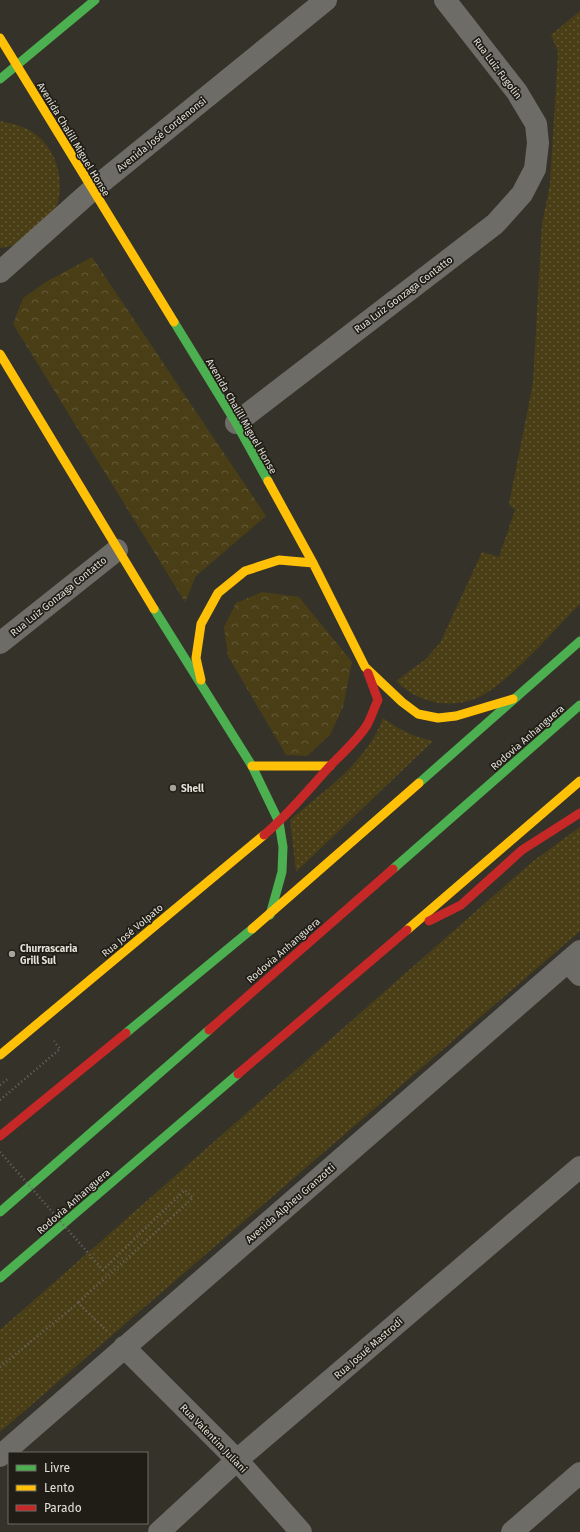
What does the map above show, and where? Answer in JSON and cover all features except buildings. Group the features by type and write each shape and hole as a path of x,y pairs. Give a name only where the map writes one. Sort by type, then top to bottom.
{"main road":[{"path":"0,79 95,0"},
{"name":"Avenida Chalill Miguel Honse","path":"0,38 236,423 313,563 365,667 402,702 418,714 438,718 456,716 513,699"},
{"path":"0,354 117,550 204,692 252,766 279,822 283,847 282,872 270,914"},
{"path":"204,692 196,658 201,624 218,593 245,571 279,560 313,563"},
{"path":"522,691 570,638"},
{"path":"0,1136 270,914 580,640"},
{"name":"Rua José Volpato","path":"0,1055 279,822 312,788 330,766 350,747 367,725 378,700 365,667"},
{"name":"Rodovia Anhanguera","path":"0,1212 580,705"},
{"path":"252,766 330,766"},
{"name":"Rodovia Anhanguera","path":"0,1278 580,781"},
{"path":"398,937 461,905 522,850 580,813"}],"street":[{"name":"Avenida José Cordenonsi","path":"0,272 92,190 326,0"},
{"name":"Rua Luiz Fugolin","path":"445,0 517,92 536,124 538,143"},
{"name":"Rua Luiz Gonzaga Contatto","path":"236,423 495,224 522,194 535,169 538,143"},
{"name":"Rua Luiz Gonzaga Contatto","path":"0,643 117,550"},
{"name":"Avenida Alpheu Granzotti","path":"0,1456 124,1347 576,963"},
{"name":"Rua Josué Mastrodi","path":"159,1532 237,1460 580,1166"},
{"name":"Rua Valentim Juliani","path":"124,1347 237,1460 301,1532"},
{"path":"512,1532 580,1473"}],"path":[{"path":"0,1100 60,1049 55,1040 48,1045"},
{"path":"0,1085 12,1075"},
{"path":"0,1152 103,1270 186,1190 193,1198 78,1304 0,1367"},
{"path":"78,1304 124,1347"}],"green space":[{"path":"580,11 580,604 516,669 489,691 466,702 434,702 413,694 396,681 426,659 440,643 482,552 499,557 515,510 509,504 533,383 542,224 550,184 558,52 551,35"},
{"path":"0,121 26,128 46,144 56,163 60,184 57,205 51,218 21,243 0,248"},
{"path":"92,257 266,516 196,576 185,602 13,324 23,298 46,282"},
{"path":"262,592 299,597 352,662 343,707 330,735 307,756 286,755 228,656 224,627 236,603"},
{"path":"383,718 407,732 433,741 296,872 290,820 331,786 356,762 376,734"},
{"path":"580,827 580,931 0,1432 0,1330 532,862"}],"traffic: fast":[{"path":"0,79 95,0"},
{"path":"174,322 236,423 268,481"},
{"path":"154,609 252,766 279,822 283,847 282,872 270,915"},
{"path":"419,783 580,641"},
{"path":"393,869 580,705"},
{"path":"126,1033 252,929"},
{"path":"0,1212 209,1030"},
{"path":"0,1278 238,1074"}],"traffic: slow":[{"path":"0,38 174,322"},
{"path":"0,354 154,609"},
{"path":"268,481 313,563 365,667 402,702 418,714 438,718 456,716 513,699"},
{"path":"201,680 196,658 201,624 218,593 245,571 279,560 313,563"},
{"path":"252,766 330,766"},
{"path":"407,930 580,781"},
{"path":"252,929 419,783"},
{"path":"0,1055 264,835"}],"traffic: jam":[{"path":"264,835 290,810 354,742 367,725 378,700 368,673"},
{"path":"429,921 461,905 522,850 580,813"},
{"path":"209,1030 393,869"},
{"path":"238,1074 407,930"},
{"path":"0,1136 126,1033"}],"place":[{"name":"Shell","path":"173,788"},
{"name":"Churrascaria Grill Sul","path":"12,954"}]}
